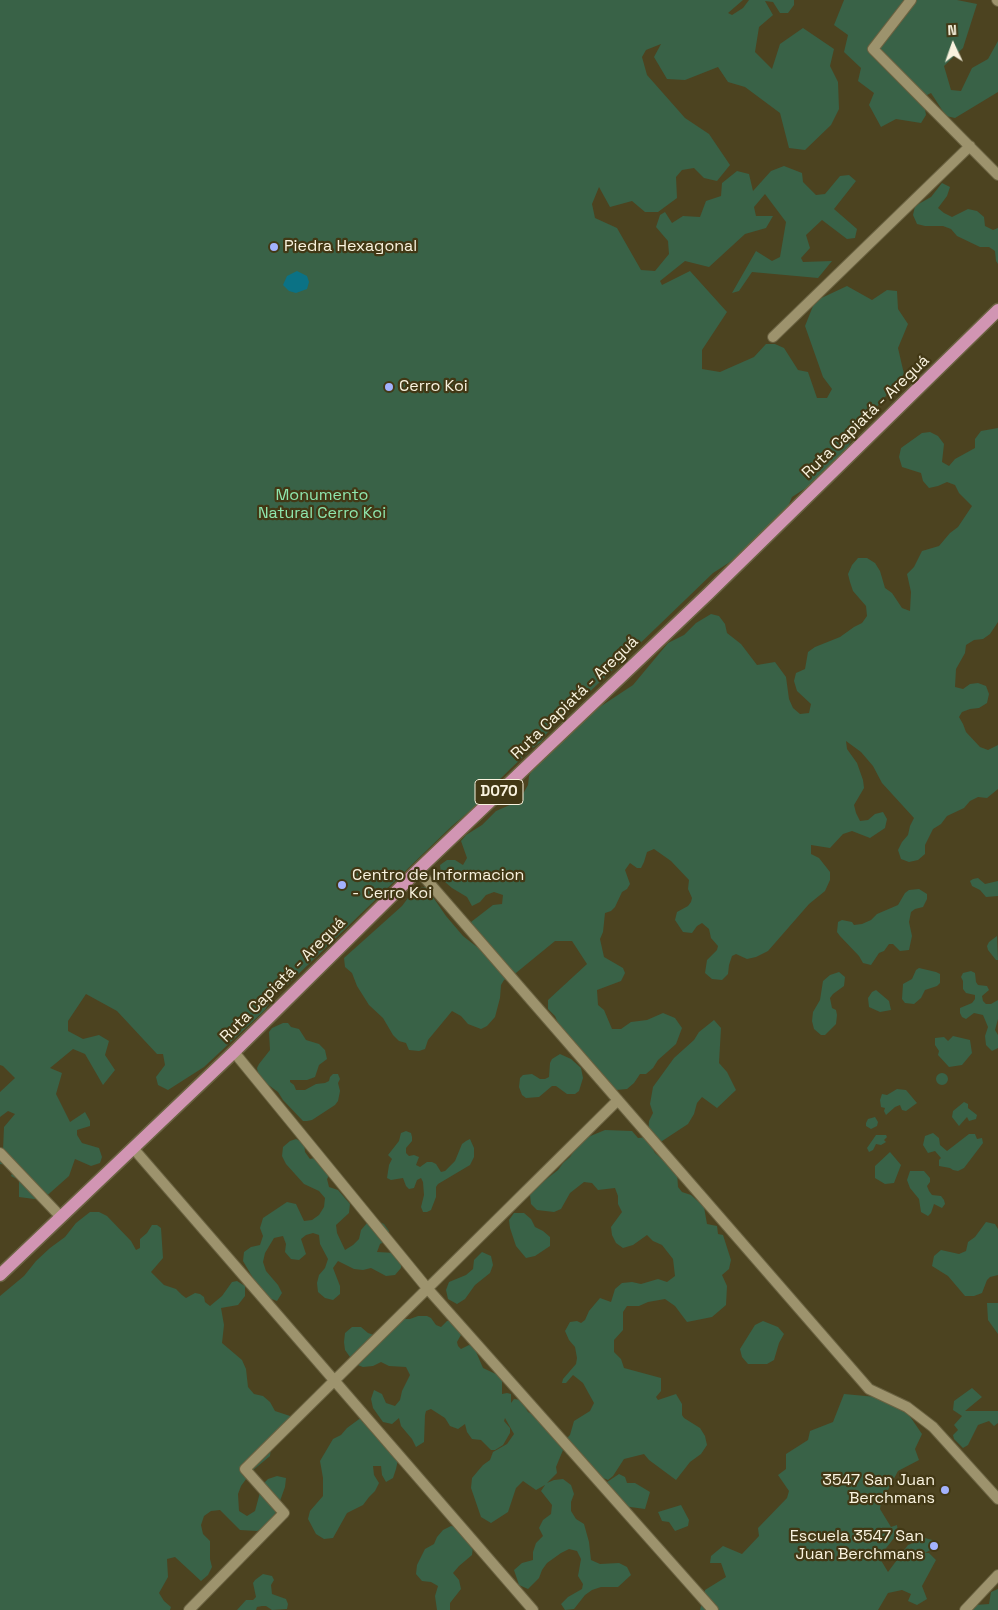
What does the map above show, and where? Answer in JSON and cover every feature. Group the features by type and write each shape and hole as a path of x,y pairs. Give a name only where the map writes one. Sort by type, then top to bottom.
{"main road":[{"name":"Ruta Capiatá - Areguá","path":"0,1275 234,1052 418,870 709,593 998,310"}],"street":[{"path":"911,0 873,49 998,175"},
{"path":"774,337 970,146"},
{"path":"418,870 870,1389 907,1407 933,1427 998,1499"},
{"path":"234,1052 427,1288 713,1610"},
{"path":"189,1610 284,1513 244,1470 618,1100"},
{"path":"133,1148 533,1610"},
{"path":"0,1153 61,1216"},
{"path":"965,1610 998,1575"}],"green space":[{"name":"Monumento Natural Cerro Koi","path":"0,0 743,0 728,13 732,15 743,8 749,0 794,0 794,5 788,13 780,13 773,2 765,1 773,15 759,27 755,52 772,69 780,44 803,28 834,49 830,66 838,82 839,109 831,125 805,150 789,148 780,113 745,87 728,82 718,67 685,80 667,79 654,57 661,44 646,50 642,57 647,75 685,118 709,134 730,165 717,181 704,178 694,168 682,170 676,177 677,198 658,212 645,212 632,201 610,207 599,187 592,204 595,218 617,228 641,270 655,271 669,254 668,241 656,227 660,215 665,212 672,223 683,216 700,217 706,201 721,196 722,183 737,171 749,174 753,191 771,171 784,166 802,173 803,182 816,195 825,194 840,176 849,175 856,181 834,209 857,229 855,238 847,239 822,220 806,235 810,248 801,258 803,262 832,261 818,278 752,272 739,291 732,293 756,251 772,261 780,257 786,222 765,194 754,207 756,216 773,216 766,228 745,234 709,267 685,261 660,281 662,285 690,271 727,312 702,350 702,369 720,372 754,357 766,344 775,344 784,348 798,370 808,372 817,398 827,398 832,389 823,377 805,326 815,301 847,286 872,300 887,290 897,291 898,309 908,324 898,348 904,374 852,437 846,454 823,477 792,497 778,531 713,573 547,733 541,742 531,749 500,779 497,788 452,826 286,986 282,981 265,1010 204,1067 168,1090 158,1085 156,1077 165,1065 163,1054 157,1054 117,1011 86,994 68,1021 68,1031 83,1039 99,1035 109,1041 105,1055 115,1070 103,1085 85,1054 73,1049 50,1068 62,1073 56,1094 70,1122 85,1112 90,1121 90,1126 77,1130 77,1135 82,1143 99,1148 102,1157 100,1163 91,1166 75,1159 69,1176 42,1200 19,1197 19,1180 11,1176 15,1166 0,1164 4,1127 15,1114 8,1111 0,1117 0,1092 15,1078 0,1065"},
{"path":"844,0 957,0 977,4 963,48 944,66 951,90 961,91 972,68 988,59 998,41 998,92 955,118 946,116 931,93 923,97 926,115 921,123 896,119 881,127 869,105 874,93 858,81 861,68 844,52 848,35 834,25"},
{"path":"942,183 950,187 947,196 938,208 944,213 952,217 968,209 977,211 984,217 985,226 993,230 998,228 998,264 995,251 989,247 980,247 957,236 951,229 943,226 917,224 913,215 915,206 931,197"},
{"path":"998,428 998,622 990,634 983,639 974,640 966,645 965,653 956,669 955,687 963,689 970,684 978,683 986,686 989,694 987,703 979,708 962,712 959,717 966,732 980,747 988,750 998,745 998,789 987,798 978,797 970,801 964,808 947,816 941,824 933,829 925,845 925,854 918,860 909,862 901,859 898,850 908,835 914,818 882,783 873,766 861,752 846,741 847,749 857,763 863,780 864,788 854,805 856,813 860,821 868,820 875,814 883,812 887,819 885,828 870,838 852,831 843,834 830,848 811,845 811,854 819,858 830,872 830,880 825,891 809,904 768,951 747,959 736,954 732,956 728,974 722,980 712,979 705,973 707,960 717,950 718,946 711,938 709,929 702,923 692,933 683,932 675,920 677,912 688,906 691,902 692,898 688,889 689,880 671,861 654,849 647,852 641,868 637,868 630,863 625,870 630,884 622,892 615,907 605,913 603,932 600,939 604,957 623,968 625,973 621,981 597,990 598,1005 604,1010 612,1029 621,1029 631,1022 647,1020 663,1013 675,1018 682,1028 676,1044 646,1074 640,1074 627,1089 616,1090 579,1051 571,1038 562,1032 555,1016 548,1009 548,1000 587,964 572,941 555,941 511,977 504,980 501,985 495,1017 487,1026 481,1029 468,1024 461,1016 452,1011 428,1040 425,1049 419,1051 409,1050 406,1043 399,1041 383,1018 369,1005 357,986 352,973 345,967 344,958 402,906 408,898 420,888 426,887 446,916 463,936 477,947 479,939 471,922 493,905 502,904 503,895 494,892 486,895 480,902 472,906 467,897 445,882 441,874 440,865 447,860 455,860 463,865 467,858 461,841 466,835 482,825 496,811 519,801 528,785 529,776 533,768 580,720 633,685 668,643 684,635 696,623 711,614 719,616 725,624 727,633 741,644 757,665 775,662 786,677 789,699 793,708 800,714 809,713 811,704 797,691 794,681 796,673 805,669 808,652 815,647 840,637 862,623 867,616 866,606 853,591 850,582 848,574 852,565 858,558 867,558 875,563 880,571 885,588 892,593 902,608 910,611 911,592 907,574 914,567 922,551 939,546 958,527 972,506 959,493 955,485 947,482 929,488 923,481 921,473 902,467 899,457 901,448 922,433 930,432 938,436 944,444 942,462 949,466 955,459 975,448 975,439 981,431"},
{"path":"978,878 985,884 998,881 998,896 986,897 980,890 972,886 970,881"},
{"path":"919,889 927,894 927,899 923,907 911,912 909,922 912,936 909,950 900,951 893,944 889,944 884,951 879,953 871,965 863,963 837,932 838,922 842,920 852,922 854,925 862,924 871,920 877,914 898,905 909,890"},
{"path":"997,936 998,960 996,960 987,946"},
{"path":"919,968 940,974 940,983 925,990 921,998 914,1004 905,1003 902,999 903,984 912,979"},
{"path":"971,971 975,973 978,985 987,986 989,990 982,996 983,1001 986,1004 991,1004 998,1000 998,1019 995,1030 998,1035 998,1048 992,1051 986,1045 985,1036 988,1027 983,1015 974,1013 966,1019 960,1013 960,1008 972,1003 975,999 975,995 966,993 963,989 961,977 963,973"},
{"path":"839,972 845,977 844,986 830,998 832,1008 836,1010 836,1024 825,1035 821,1035 814,1029 812,1021 813,1012 820,1000 823,981 830,975"},
{"path":"876,990 889,1001 891,1010 880,1012 869,1007 868,998"},
{"path":"714,1020 721,1028 719,1063 727,1072 736,1090 717,1108 702,1097 697,1103 694,1114 688,1124 656,1145 651,1146 655,1153 677,1172 678,1187 682,1192 691,1195 704,1207 707,1224 717,1226 718,1234 723,1235 731,1260 729,1269 722,1275 727,1286 726,1305 712,1317 687,1322 675,1306 665,1299 648,1302 639,1306 627,1306 623,1312 623,1330 614,1340 614,1352 621,1359 624,1368 661,1378 661,1391 656,1397 658,1400 676,1394 682,1404 682,1415 700,1428 705,1436 707,1445 676,1480 649,1460 644,1454 624,1459 613,1476 608,1480 596,1475 583,1462 566,1454 564,1441 570,1435 574,1421 590,1411 594,1403 583,1383 573,1375 566,1383 562,1383 563,1379 576,1364 577,1358 575,1347 565,1331 570,1322 577,1321 581,1323 585,1320 589,1311 600,1298 611,1302 615,1289 622,1283 632,1282 641,1284 658,1279 667,1282 675,1276 673,1259 662,1245 653,1241 647,1235 633,1245 623,1248 616,1243 611,1227 622,1212 618,1204 615,1188 598,1190 592,1183 584,1182 570,1193 561,1209 554,1212 537,1210 531,1204 530,1195 535,1188 558,1170 570,1157 580,1141 588,1137 605,1130 632,1131 638,1138 648,1137 649,1121 653,1113 650,1104 653,1087 674,1058 694,1040 699,1032"},
{"path":"288,1023 291,1027 299,1029 306,1040 319,1044 325,1050 327,1059 319,1065 315,1077 307,1080 290,1080 296,1090 305,1090 316,1084 325,1083 329,1081 333,1074 338,1074 340,1079 338,1083 340,1091 338,1101 312,1120 303,1121 278,1092 267,1084 258,1073 257,1068 259,1064 270,1050 269,1032 272,1028"},
{"path":"953,1036 970,1040 972,1053 962,1065 949,1067 938,1055 939,1051 935,1045 935,1038 944,1037 948,1041"},
{"path":"560,1054 571,1059 581,1068 583,1078 579,1091 575,1094 567,1094 556,1086 552,1086 539,1097 526,1098 522,1095 519,1087 520,1078 523,1075 532,1074 540,1079 549,1077 550,1063 552,1059"},
{"path":"944,1073 947,1074 947,1084 940,1085 937,1084 936,1077 937,1074"},
{"path":"897,1089 906,1090 917,1103 906,1111 902,1110 900,1105 886,1115 885,1108 881,1107 880,1100 882,1094 887,1095"},
{"path":"964,1102 977,1115 976,1119 969,1121 967,1117 959,1126 952,1117 953,1111"},
{"path":"875,1117 878,1122 877,1126 871,1129 866,1126 868,1119"},
{"path":"406,1131 411,1133 412,1141 406,1148 406,1153 409,1156 419,1157 416,1165 420,1167 427,1162 432,1162 436,1164 441,1172 445,1171 455,1161 462,1144 470,1139 474,1148 474,1157 470,1165 438,1184 431,1210 427,1212 423,1212 421,1207 424,1195 421,1178 417,1180 414,1188 409,1189 403,1178 391,1180 387,1178 392,1159 388,1155 399,1141 401,1133"},
{"path":"933,1133 939,1138 940,1145 947,1151 969,1134 975,1134 977,1139 982,1138 983,1143 964,1168 958,1171 953,1170 939,1166 941,1158 935,1151 928,1153 923,1145 925,1136"},
{"path":"876,1135 886,1135 887,1137 884,1140 886,1142 881,1145 876,1144 873,1150 869,1152 867,1148"},
{"path":"296,1139 304,1143 305,1152 310,1159 319,1157 332,1171 327,1179 329,1187 338,1190 350,1204 349,1213 336,1225 337,1233 345,1250 359,1239 361,1230 367,1223 376,1220 384,1224 389,1231 388,1240 380,1244 377,1252 396,1253 402,1259 401,1268 395,1275 386,1276 371,1268 363,1270 354,1269 338,1261 333,1268 340,1286 340,1294 333,1300 325,1298 318,1292 317,1283 319,1275 325,1268 328,1259 320,1244 319,1235 313,1233 301,1239 306,1254 299,1260 291,1259 285,1252 286,1244 283,1236 274,1238 265,1253 263,1262 266,1271 282,1293 277,1301 269,1298 257,1285 243,1261 244,1252 251,1247 260,1245 263,1236 260,1228 263,1218 287,1202 296,1204 304,1221 312,1220 319,1215 324,1207 325,1198 319,1191 304,1184 286,1164 282,1156 283,1147"},
{"path":"890,1152 901,1165 894,1183 885,1184 875,1178 875,1166"},
{"path":"910,1171 924,1171 930,1178 927,1186 929,1191 932,1195 941,1196 944,1200 945,1204 942,1208 934,1204 928,1216 921,1212 919,1199 910,1188 907,1180"},
{"path":"90,1212 99,1212 107,1216 131,1241 136,1250 140,1248 140,1239 152,1225 157,1225 161,1228 163,1258 151,1272 164,1285 176,1289 186,1298 195,1293 200,1294 210,1306 222,1296 232,1282 237,1281 245,1286 245,1296 238,1305 221,1308 224,1325 222,1343 242,1360 246,1369 248,1387 254,1394 263,1396 270,1402 275,1411 293,1417 272,1441 270,1456 252,1471 241,1486 238,1494 239,1511 247,1516 255,1511 262,1485 268,1479 277,1476 286,1478 285,1487 276,1512 266,1527 257,1531 240,1530 220,1510 211,1511 204,1516 201,1525 203,1534 210,1541 212,1567 208,1575 201,1581 175,1557 167,1559 168,1577 159,1593 171,1607 170,1610 0,1610 0,1296 24,1276 36,1261 65,1237 76,1223"},
{"path":"514,1213 524,1213 531,1219 535,1227 550,1237 550,1246 535,1256 526,1258 516,1246 510,1228 509,1220"},
{"path":"986,1222 995,1224 998,1229 998,1275 987,1280 982,1293 974,1296 965,1296 948,1276 932,1266 934,1256 941,1250 959,1254 966,1251 968,1242 975,1237"},
{"path":"482,1252 491,1256 493,1265 490,1273 475,1285 465,1299 457,1304 448,1299 446,1290 449,1282 466,1275 473,1269 474,1260"},
{"path":"987,1303 998,1303 998,1334 988,1320"},
{"path":"418,1316 427,1316 436,1325 441,1327 447,1321 452,1320 462,1333 457,1342 458,1346 461,1349 469,1345 474,1347 483,1368 500,1376 502,1380 502,1394 511,1394 511,1403 514,1399 521,1400 528,1412 539,1418 563,1450 556,1467 557,1473 547,1483 563,1479 571,1485 574,1494 571,1502 571,1511 576,1519 584,1524 591,1560 600,1564 619,1563 627,1567 631,1575 618,1587 601,1587 592,1590 585,1595 574,1609 565,1610 561,1604 568,1597 582,1589 583,1584 578,1576 581,1559 577,1551 569,1549 547,1563 539,1578 528,1589 519,1585 514,1570 522,1563 533,1560 536,1543 543,1536 539,1528 543,1520 551,1514 552,1505 541,1491 545,1485 536,1490 523,1481 516,1488 508,1512 491,1523 481,1517 471,1488 472,1478 490,1460 493,1452 507,1444 514,1434 505,1418 504,1421 510,1428 510,1433 503,1445 495,1450 491,1450 481,1440 472,1439 467,1432 465,1424 458,1429 450,1426 445,1418 431,1409 426,1411 425,1415 424,1442 416,1447 401,1426 399,1418 392,1424 383,1422 373,1408 371,1399 374,1390 382,1394 386,1403 395,1406 400,1400 410,1375 406,1367 389,1366 381,1362 373,1366 363,1367 355,1364 345,1350 345,1333 352,1327 361,1327 368,1333 377,1336 401,1319 410,1319"},
{"path":"763,1321 778,1327 784,1334 774,1360 767,1364 748,1364 742,1357 740,1349 755,1325"},
{"path":"972,1388 982,1397 965,1411 998,1411 998,1423 994,1426 989,1421 978,1425 968,1445 963,1448 954,1439 953,1435 958,1430 954,1425 962,1416 953,1410 954,1401"},
{"path":"844,1394 898,1399 922,1434 915,1449 919,1460 898,1471 881,1503 880,1509 891,1527 897,1525 898,1533 879,1557 888,1572 908,1545 925,1538 936,1541 936,1547 925,1553 929,1553 936,1560 922,1586 927,1599 917,1605 908,1601 911,1594 902,1590 888,1593 878,1610 700,1610 705,1590 726,1577 721,1563 710,1563 711,1556 723,1546 742,1554 759,1536 758,1528 787,1498 789,1491 778,1475 786,1469 786,1454 808,1440 810,1431 833,1422"},
{"path":"362,1417 362,1422 371,1424 398,1460 396,1469 393,1478 386,1482 382,1475 381,1466 373,1466 374,1475 379,1483 375,1491 363,1505 347,1513 333,1538 324,1539 316,1534 308,1519 310,1511 323,1496 323,1478 320,1461 333,1439 341,1435"},
{"path":"619,1474 625,1477 627,1483 635,1483 650,1492 645,1509 623,1506 604,1484"},
{"path":"681,1505 689,1520 688,1526 675,1531 669,1522 662,1521 658,1512"},
{"path":"451,1526 460,1528 474,1537 472,1555 453,1573 459,1580 461,1589 450,1603 450,1610 437,1610 435,1596 438,1586 431,1582 422,1581 416,1574 417,1565 425,1549 434,1544 443,1530"},
{"path":"263,1574 272,1576 274,1580 271,1585 272,1594 286,1599 287,1609 272,1610 262,1606 257,1607 256,1610 237,1610 246,1600 253,1600 256,1597 253,1583"},
{"path":"998,1589 998,1610 970,1610 975,1605 989,1604 991,1592"}],"water":[{"path":"297,271 307,276 309,282 307,289 296,293 289,291 283,285 287,276"}],"place":[{"name":"Piedra Hexagonal","path":"274,247"},
{"name":"Cerro Koi","path":"389,387"},
{"name":"Centro de Informacion - Cerro Koi","path":"342,885"},
{"name":"3547 San Juan Berchmans","path":"945,1490"},
{"name":"Escuela 3547 San Juan Berchmans","path":"934,1546"}]}
